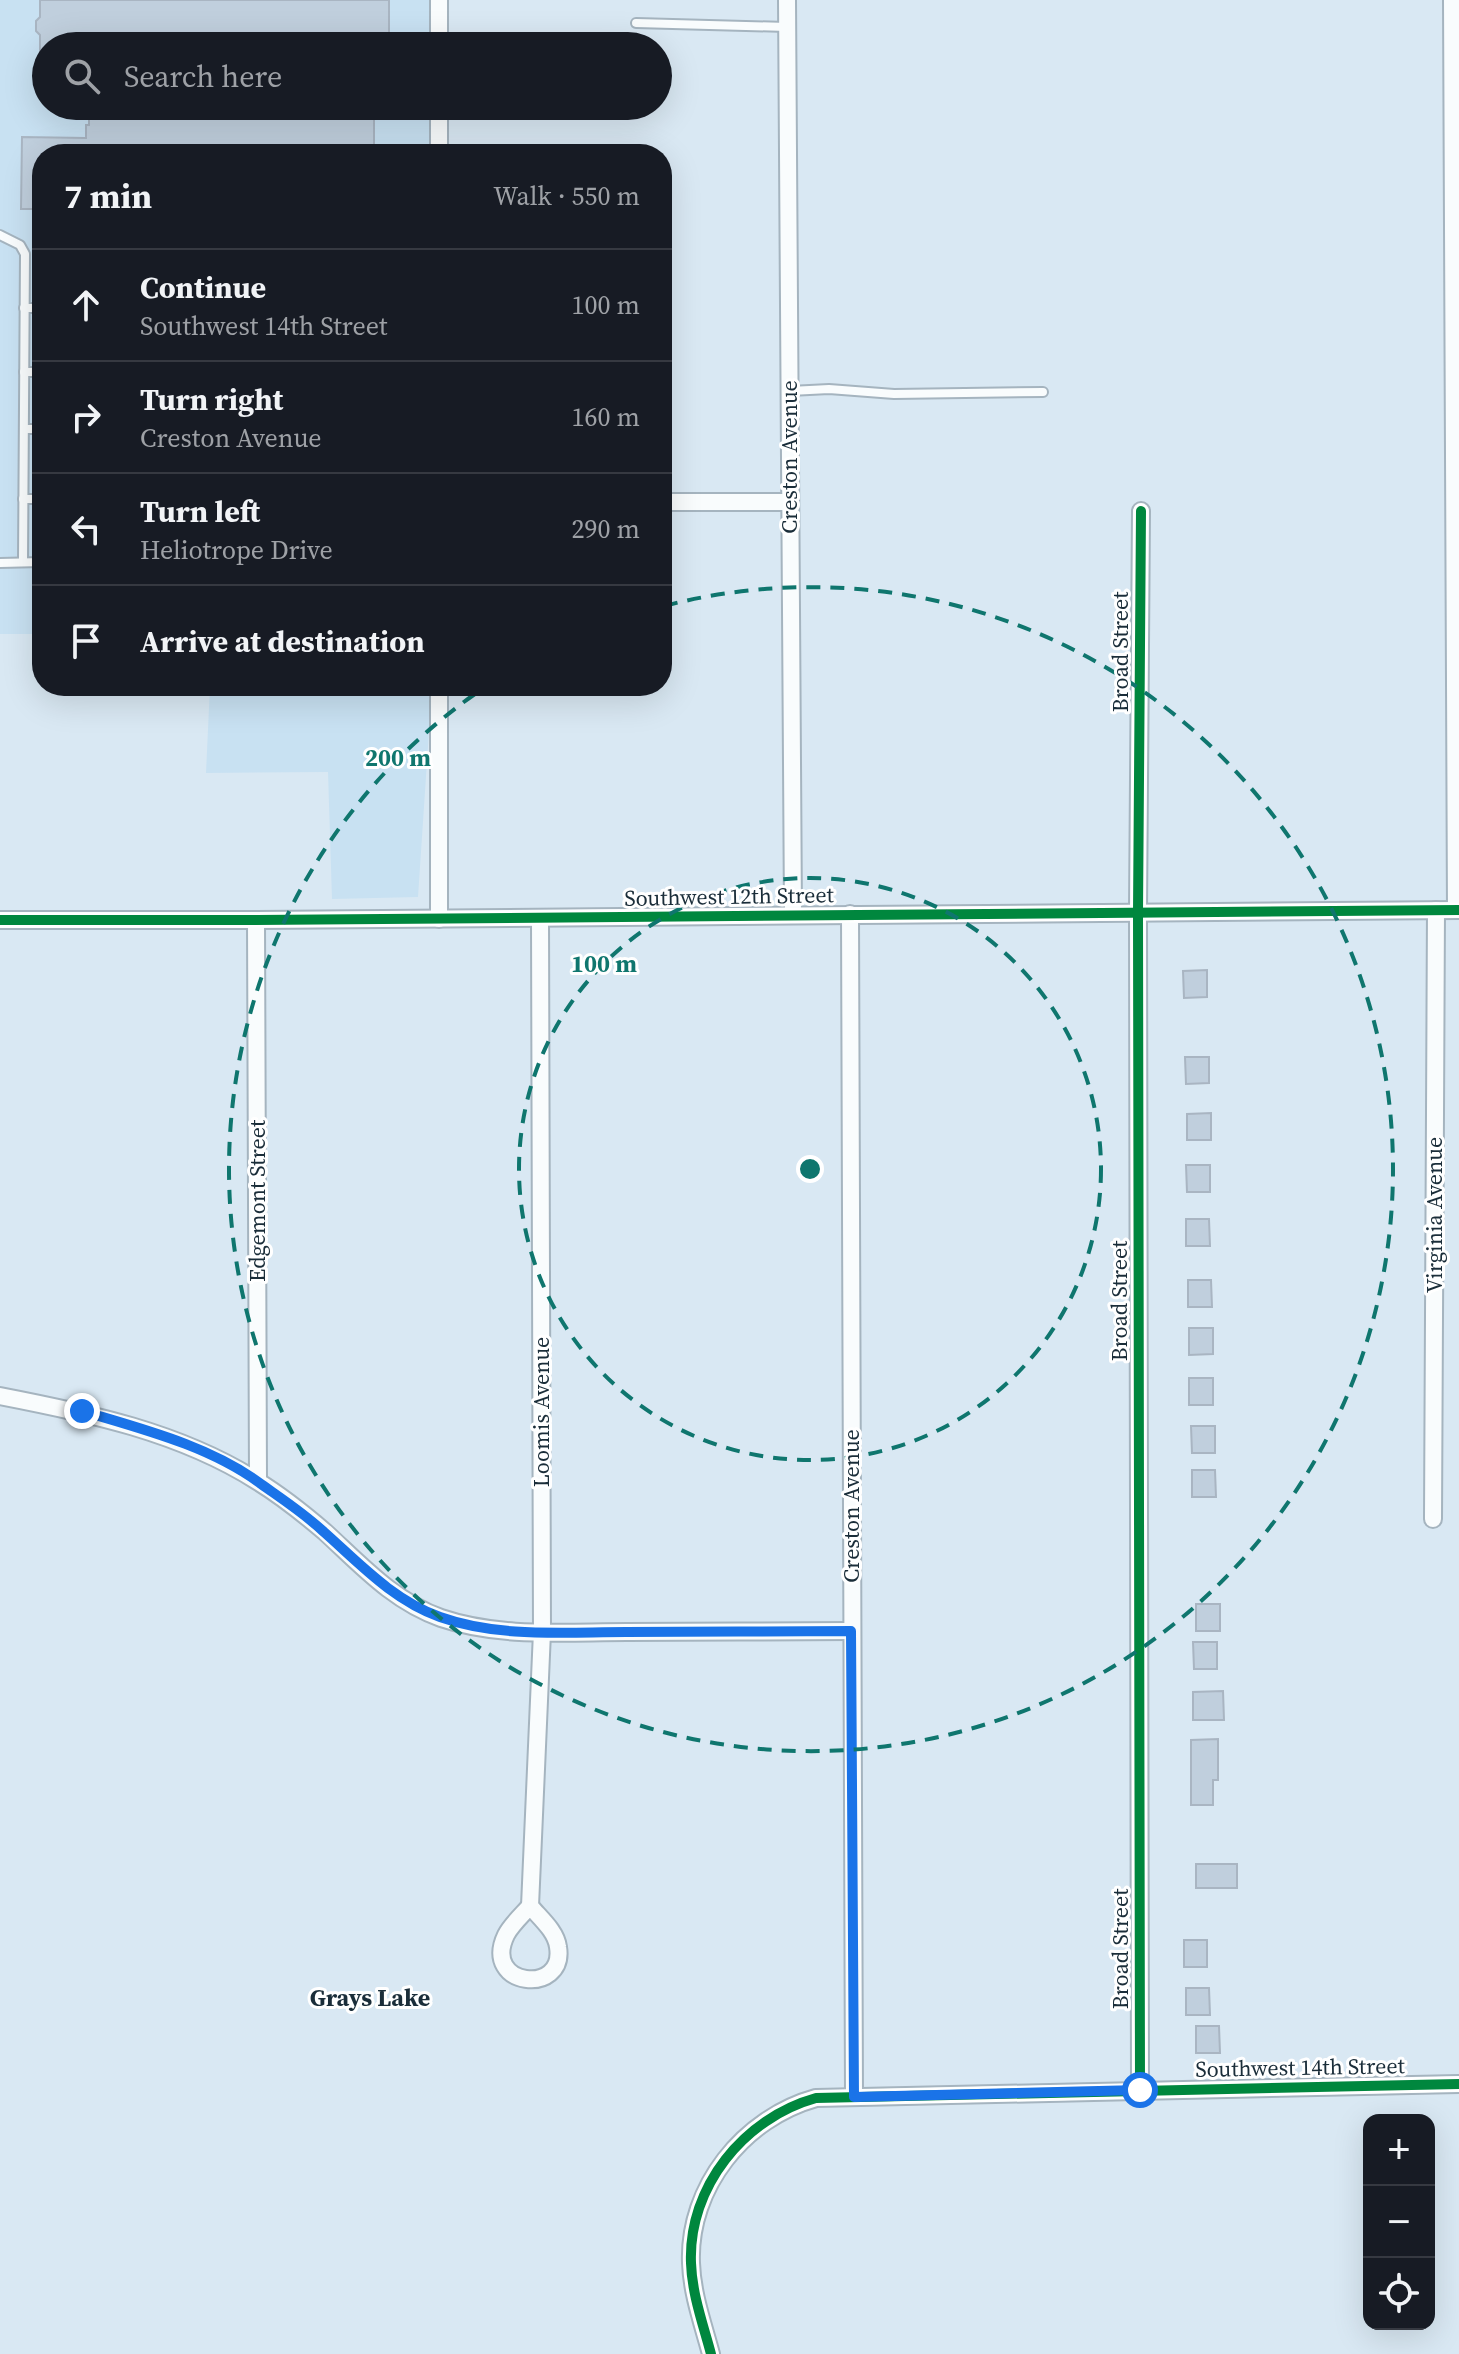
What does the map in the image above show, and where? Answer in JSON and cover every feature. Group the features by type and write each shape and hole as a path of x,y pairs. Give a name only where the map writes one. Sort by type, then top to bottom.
{"street":[{"path":"439,0 439,32"},
{"name":"Creston Avenue","path":"787,0 793,915"},
{"path":"1452,0 1457,910"},
{"path":"439,120 439,144"},
{"path":"672,502 790,502"},
{"name":"Broad Street","path":"1140,2090 1138,912 1141,511"},
{"path":"439,696 439,919"},
{"name":"Virginia Avenue","path":"1433,1519 1436,910"},
{"name":"Southwest 12th Street","path":"0,920 1457,910"},
{"name":"Creston Avenue","path":"850,914 854,2097"},
{"name":"Loomis Avenue","path":"530,1906 542,1632 540,918"},
{"name":"Edgemont Street","path":"256,920 258,1481"},
{"path":"0,1396 82,1411 152,1432 221,1461 258,1481 322,1530 375,1580 441,1618 490,1630 542,1632 851,1631"},
{"name":"Southwest 14th Street","path":"711,2354 694,2293 692,2231 711,2181 733,2149 756,2127 783,2109 816,2098 1459,2084"}],"lane":[{"path":"636,23 787,27"},
{"path":"0,235 20,245 25,254 23,562"},
{"path":"24,308 32,308"},
{"path":"24,372 32,372"},
{"path":"789,391 829,389 894,394 1043,392"},
{"path":"24,429 32,429"},
{"path":"23,499 32,499"},
{"path":"0,563 32,562"}],"shaded area":[{"path":"0,0 439,0 439,32 32,32 32,120 439,120 439,144 32,144 32,634 0,634"},
{"path":"210,696 431,696 418,897 332,899 328,772 206,773"}],"building":[{"path":"40,0 389,0 389,32 37,32 36,21 40,17"},
{"path":"89,120 374,120 374,144 32,144 32,209 21,209 22,137 86,138 86,125 89,125"},
{"path":"1207,970 1207,997 1184,998 1183,971"},
{"path":"1185,1057 1209,1057 1209,1083 1186,1084"},
{"path":"1211,1113 1211,1140 1187,1140 1187,1114"},
{"path":"1186,1165 1210,1165 1210,1192 1187,1192"},
{"path":"1186,1219 1209,1219 1210,1246 1186,1246"},
{"path":"1188,1280 1211,1280 1212,1307 1188,1307"},
{"path":"1189,1328 1213,1328 1213,1354 1189,1355"},
{"path":"1189,1378 1213,1378 1213,1405 1189,1405"},
{"path":"1191,1426 1215,1426 1215,1453 1192,1453"},
{"path":"1192,1470 1215,1470 1216,1497 1192,1497"},
{"path":"1196,1604 1220,1604 1220,1631 1196,1631"},
{"path":"1193,1642 1217,1642 1217,1669 1194,1669"},
{"path":"1223,1691 1224,1720 1193,1720 1193,1692"},
{"path":"1218,1739 1218,1780 1213,1780 1213,1805 1191,1805 1191,1740"},
{"path":"1196,1864 1237,1864 1237,1888 1196,1888"},
{"path":"1184,1940 1207,1940 1207,1967 1184,1967"},
{"path":"1186,1988 1209,1988 1210,2015 1186,2015"},
{"path":"1196,2026 1219,2026 1220,2053 1196,2053"}],"cycle path":[{"path":"1140,2090 1138,912 1141,511"},
{"path":"0,920 1459,910"},
{"path":"711,2354 698,2309 691,2263 699,2208 710,2183 744,2139 790,2108 816,2098 1459,2084"}],"district":[{"name":"Grays Lake","path":"370,1998"}],"route":[{"path":"82,1411 152,1432 221,1461 258,1481 322,1530 375,1580 441,1618 490,1630 542,1632 851,1631 854,2097 1140,2090"}]}
